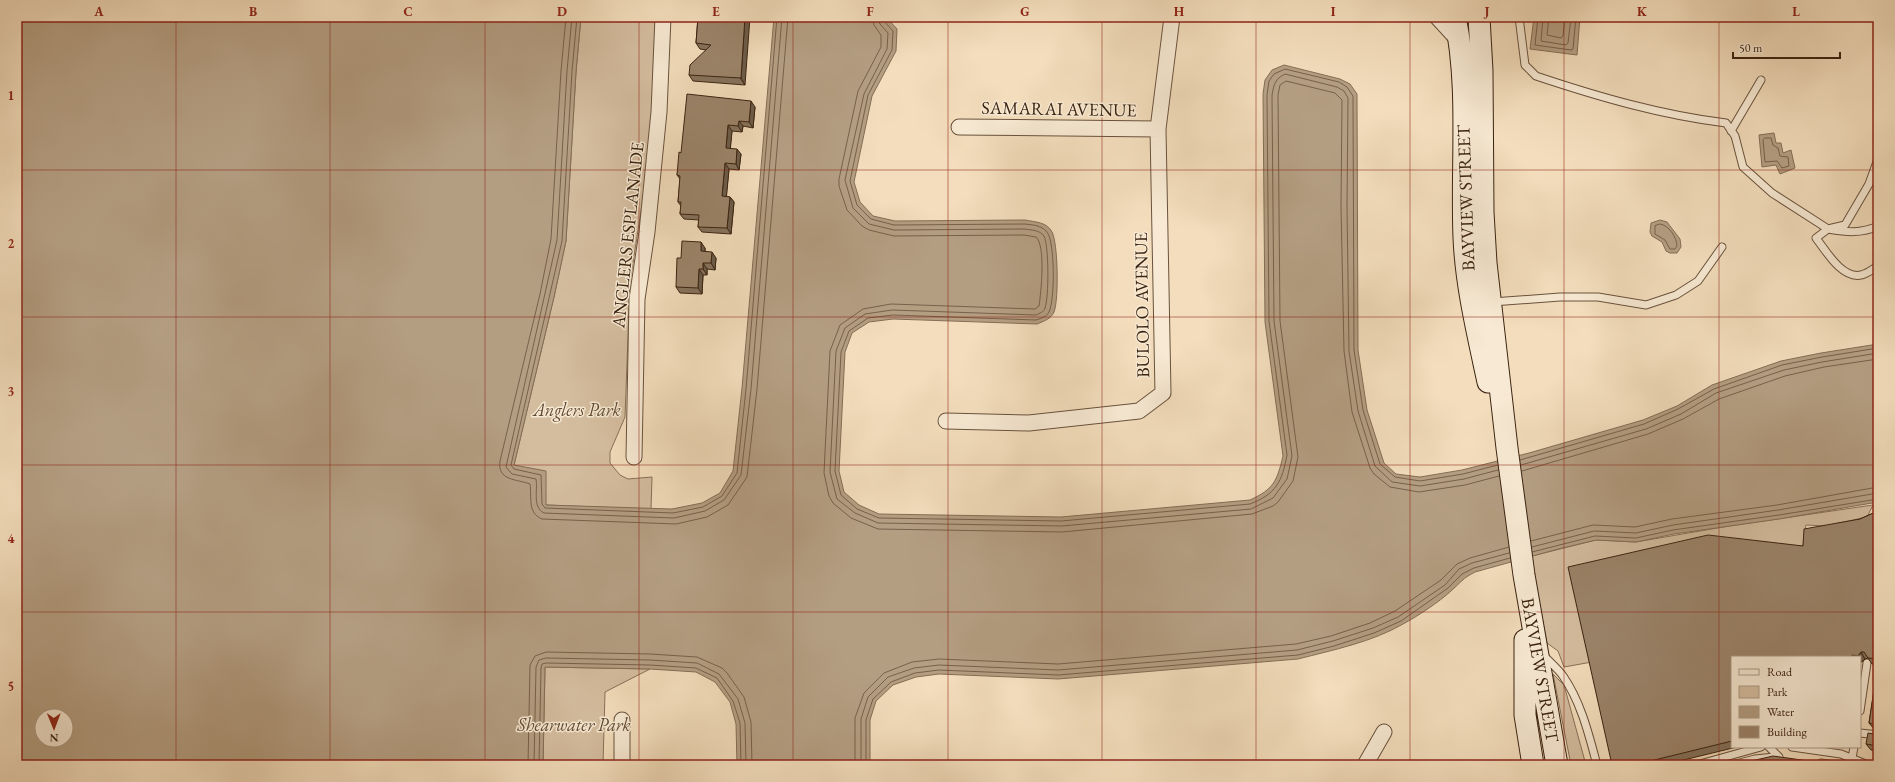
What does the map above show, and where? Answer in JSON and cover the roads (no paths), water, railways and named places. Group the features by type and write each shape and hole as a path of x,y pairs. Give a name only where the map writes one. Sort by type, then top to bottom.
{"main road":[{"name":"BAYVIEW STREET","path":"1455,17 1460,43 1464,240 1482,303"},
{"name":"BAYVIEW STREET","path":"1479,17 1482,71 1482,303 1488,383 1506,448 1524,575 1557,765"},
{"name":"BAYVIEW STREET","path":"1524,575 1525,715 1533,765"}],"street":[{"name":"ANGLERS ESPLANADE","path":"634,457 637,299 647,232 657,132 663,17"},
{"name":"BULOLO AVENUE","path":"946,421 1029,423 1139,412 1163,393 1158,129 1172,17"},
{"path":"1437,17 1460,43"},
{"name":"SAMARAI AVENUE","path":"959,127 1158,129"},
{"path":"622,720 622,765"},
{"path":"1365,765 1384,732"}],"lane":[{"path":"1519,17 1525,65 1536,76 1637,107 1701,120 1726,123 1735,136 1743,167 1772,193 1828,229 1851,233 1870,230 1878,226"},
{"path":"1731,131 1761,80"},
{"path":"1878,159 1869,184 1845,225 1828,229 1816,238 1837,263 1849,274 1857,276 1864,275 1878,266"},
{"path":"1482,303 1560,297 1598,297 1646,305 1676,295 1698,281 1722,247"},
{"path":"1528,599 1543,637 1550,679"},
{"path":"1546,658 1563,675 1573,693 1584,719 1597,765"},
{"path":"1861,704 1867,663"},
{"path":"1861,733 1878,735"},
{"path":"1696,765 1757,748"},
{"path":"1732,765 1767,757 1781,758 1770,748"},
{"path":"1799,748 1841,754 1868,765"},
{"path":"1852,758 1854,748"},
{"path":"1815,762 1834,765"}],"water":[{"path":"17,17 581,17 576,72 566,241 514,465 546,471 546,505 672,509 702,503 720,493 733,471 742,388 774,17 886,17 897,29 896,51 872,96 854,182 860,202 873,216 895,221 1025,220 1047,226 1052,232 1056,247 1056,305 1053,314 1045,321 1037,324 893,319 869,322 852,333 845,352 839,471 844,492 859,505 879,514 1061,517 1250,500 1269,488 1279,472 1283,456 1265,322 1263,94 1265,80 1272,70 1284,65 1340,79 1350,84 1357,94 1358,350 1367,410 1384,463 1396,474 1420,477 1462,470 1529,453 1643,420 1677,406 1712,385 1781,361 1878,344 1878,502 1779,519 1674,534 1636,542 1596,540 1558,549 1475,572 1428,609 1391,630 1365,641 1298,659 1058,679 939,674 916,677 893,685 876,701 870,720 870,765 737,765 736,724 730,702 715,682 696,672 650,669 545,667 543,765 17,765"},
{"path":"1534,17 1580,17 1577,55 1530,49"},
{"path":"1774,133 1776,143 1781,143 1783,153 1791,150 1795,168 1780,174 1776,165 1762,167 1759,135"},
{"path":"1660,220 1667,222 1680,239 1681,247 1677,253 1670,253 1666,251 1662,242 1652,236 1650,232 1651,223"}],"park label":[{"name":"Anglers Park","path":"577,410"},
{"name":"Shearwater Park","path":"574,725"}]}
